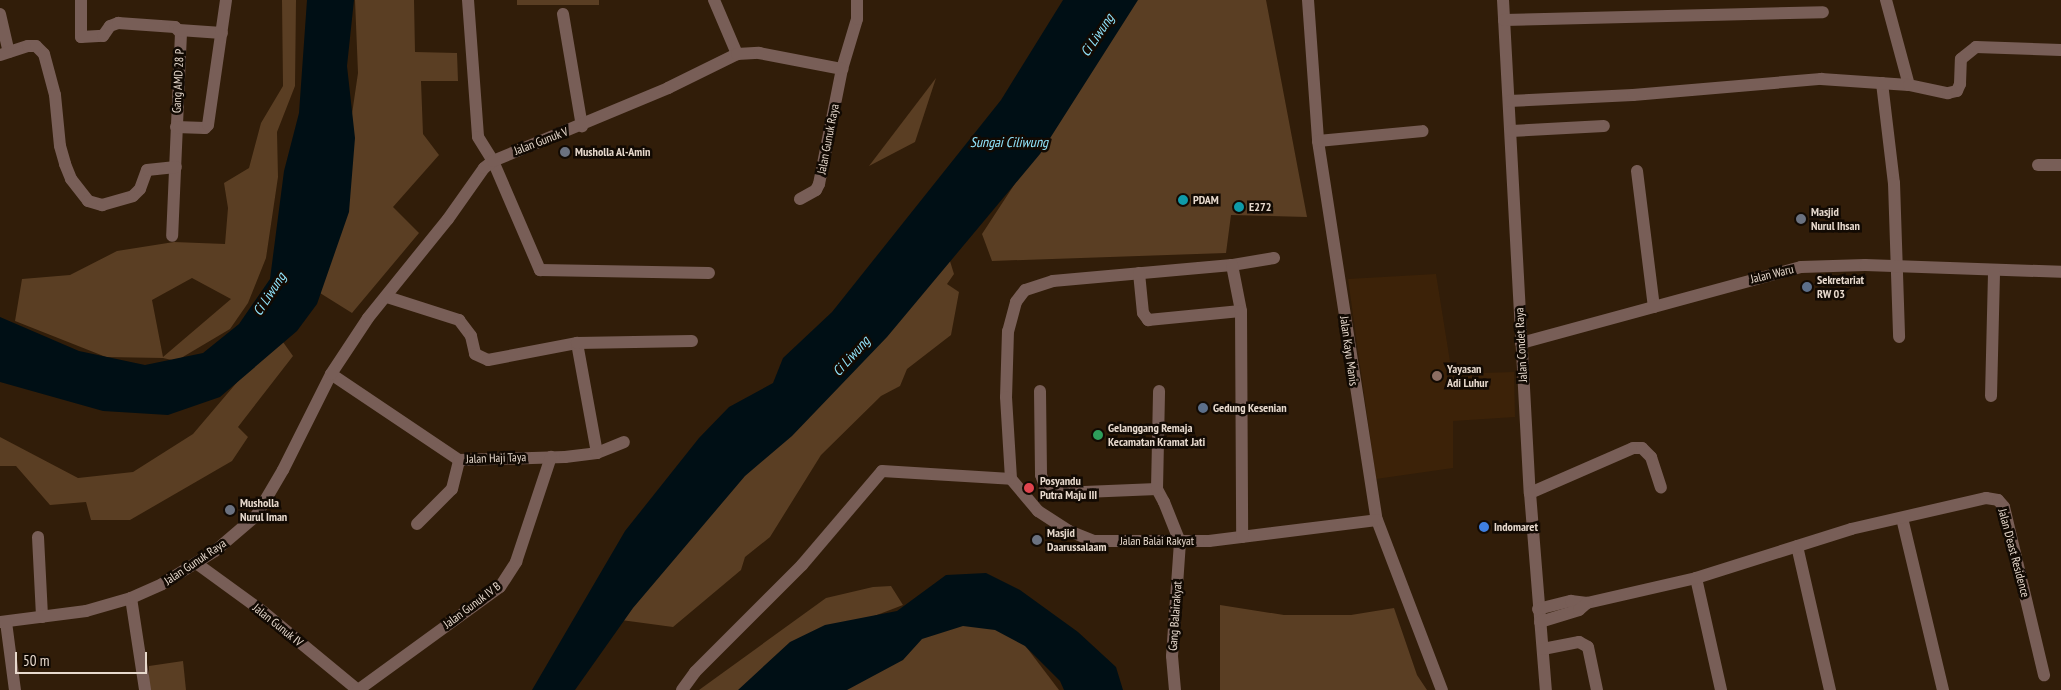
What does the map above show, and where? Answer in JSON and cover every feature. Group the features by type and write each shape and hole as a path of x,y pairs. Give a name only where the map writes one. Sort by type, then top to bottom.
{"street":[{"path":"81,0 81,37 103,36 110,26 118,23 150,24 179,30 222,33"},
{"path":"176,127 205,128 208,125 226,0"},
{"path":"468,0 475,123 478,137 493,161 540,270 709,273"},
{"path":"714,0 737,54"},
{"name":"Jalan Gunuk Raya","path":"800,199 816,190 819,184 842,70 857,19 858,0"},
{"name":"Jalan Kayu Manis","path":"1308,0 1318,140 1377,520 1442,690"},
{"name":"Jalan Condet Raya","path":"1504,0 1530,493 1546,690"},
{"path":"1886,0 1909,85"},
{"path":"1504,20 1823,12"},
{"path":"0,14 4,54 36,46 44,54 55,96 60,146 71,179 82,197 102,206 117,202 138,193 147,170 176,167"},
{"path":"563,14 582,126"},
{"name":"Gang AMD 28 P","path":"172,236 176,167 179,30"},
{"path":"1509,101 1633,96 1821,79 1909,85 1937,93 1957,90 1961,59 1976,47 2061,50"},
{"name":"Jalan Gunuk V","path":"331,374 484,168 493,161 582,126 737,54 759,53 842,70"},
{"path":"1882,83 1894,183 1899,337"},
{"path":"1511,132 1604,126"},
{"path":"1318,140 1423,132"},
{"path":"2038,165 2061,165"},
{"path":"1637,171 1654,307"},
{"path":"682,690 695,672 802,566 882,471 1010,479 1006,397 1008,331 1016,302 1025,290 1053,281 1232,265 1274,258"},
{"path":"1232,265 1241,311 1242,537"},
{"name":"Jalan Waru","path":"1521,344 1801,267 1897,265 1994,272 2061,272"},
{"path":"1991,396 1994,272"},
{"path":"1139,273 1143,313 1148,320 1241,311"},
{"path":"387,297 459,320 471,336 475,354 488,360 577,343 692,341"},
{"path":"577,343 597,453"},
{"name":"Jalan Gunuk Raya","path":"3,622 86,610 131,598 162,584 196,562 256,516 283,470 331,374"},
{"name":"Jalan Haji Taya","path":"331,374 460,460 551,457 597,453 624,442"},
{"path":"1040,391 1041,475 1045,486 1060,493 1157,489"},
{"path":"1159,391 1157,489 1180,542"},
{"path":"1530,493 1633,448 1642,448 1650,457 1661,487"},
{"name":"Jalan Gunuk IV B","path":"358,690 416,645 500,587 516,562 551,457"},
{"path":"417,524 452,489 460,460"},
{"name":"Jalan Balai Rakyat","path":"1010,479 1038,511 1069,531 1094,541 1180,542 1242,537 1377,520"},
{"name":"Jalan D'east Residence","path":"1539,616 1579,610 1587,604 1696,578 1796,546 1965,501 1998,500 2004,507 2010,526 2044,675"},
{"path":"1902,518 1943,690"},
{"path":"38,536 42,617"},
{"name":"Gang Balairakyat","path":"1175,690 1172,656 1180,542"},
{"path":"1796,546 1830,690"},
{"name":"Jalan Gunuk IV","path":"196,562 262,611 358,690"},
{"path":"1696,578 1722,690"},
{"path":"131,598 145,690"},
{"path":"3,622 15,690"},
{"path":"1542,649 1579,642 1588,647 1597,690"}],"shaded area":[{"path":"282,0 296,0 295,86 277,132 278,177 266,258 248,303 230,329 176,361 163,358 106,357 15,321 22,279 70,275 117,251 174,242 225,244 228,208 224,183 249,168 261,123 283,86","holes":["192,278 231,299 163,357 152,300"]},
{"path":"355,0 414,0 415,52 457,53 458,81 421,81 423,134 439,155 393,207 419,233 352,313 320,293 321,250 347,148 358,73"},
{"path":"517,0 599,0 599,5 517,5"},
{"path":"1135,0 1266,0 1307,217 1231,215 1226,253 992,261 982,234"},
{"path":"936,78 915,142 869,166"},
{"path":"949,258 954,274 947,284 959,292 951,335 907,369 900,386 881,396 821,455 770,537 745,557 741,570 673,627 621,620 735,477"},
{"name":"Yayasan Adi Luhur","path":"1436,274 1452,374 1514,372 1515,417 1453,421 1453,468 1376,479 1348,279"},
{"path":"283,342 293,356 238,427 248,437 232,461 130,520 91,520 86,502 50,505 16,466 0,466 0,437 78,478 133,472 193,434 250,367"},
{"path":"891,586 903,605 783,651 751,690 699,690 826,598 873,587"},
{"path":"1220,605 1284,615 1351,615 1394,608 1417,675 1427,690 1220,690"},
{"path":"1005,619 1059,690 810,690 951,624"},
{"path":"183,661 186,690 149,690 149,666"}],"water":[{"name":"Ci Liwung","path":"307,0 354,0 347,66 355,138 349,212 317,304 297,331 220,397 168,415 103,411 0,382 0,317 79,351 145,365 203,353 239,324 270,279 284,171 299,113"},
{"name":"Sungai Ciliwung","path":"1063,0 1138,0 1040,154 887,337 792,436 745,476 633,608 575,690 532,690 625,531 699,438 729,407 773,383 783,358 832,312 1001,100"},
{"path":"986,573 1020,590 1078,632 1116,667 1123,690 1064,690 1060,681 1025,646 995,630 963,626 922,639 903,660 847,690 738,690 790,642 825,625 897,611 946,575"}],"place":[{"name":"Musholla Al-Amin","path":"565,152"},
{"name":"PDAM","path":"1183,200"},
{"name":"E272","path":"1239,207"},
{"name":"Masjid Nurul Ihsan","path":"1801,219"},
{"name":"Sekretariat RW 03","path":"1807,287"},
{"name":"Yayasan Adi Luhur","path":"1437,376"},
{"name":"Gedung Kesenian","path":"1203,408"},
{"name":"Gelanggang Remaja Kecamatan Kramat Jati","path":"1098,435"},
{"name":"Posyandu Putra Maju III","path":"1029,488"},
{"name":"Musholla Nurul Iman","path":"230,510"},
{"name":"Indomaret","path":"1484,527"},
{"name":"Masjid Daarussalaam","path":"1037,540"}]}
